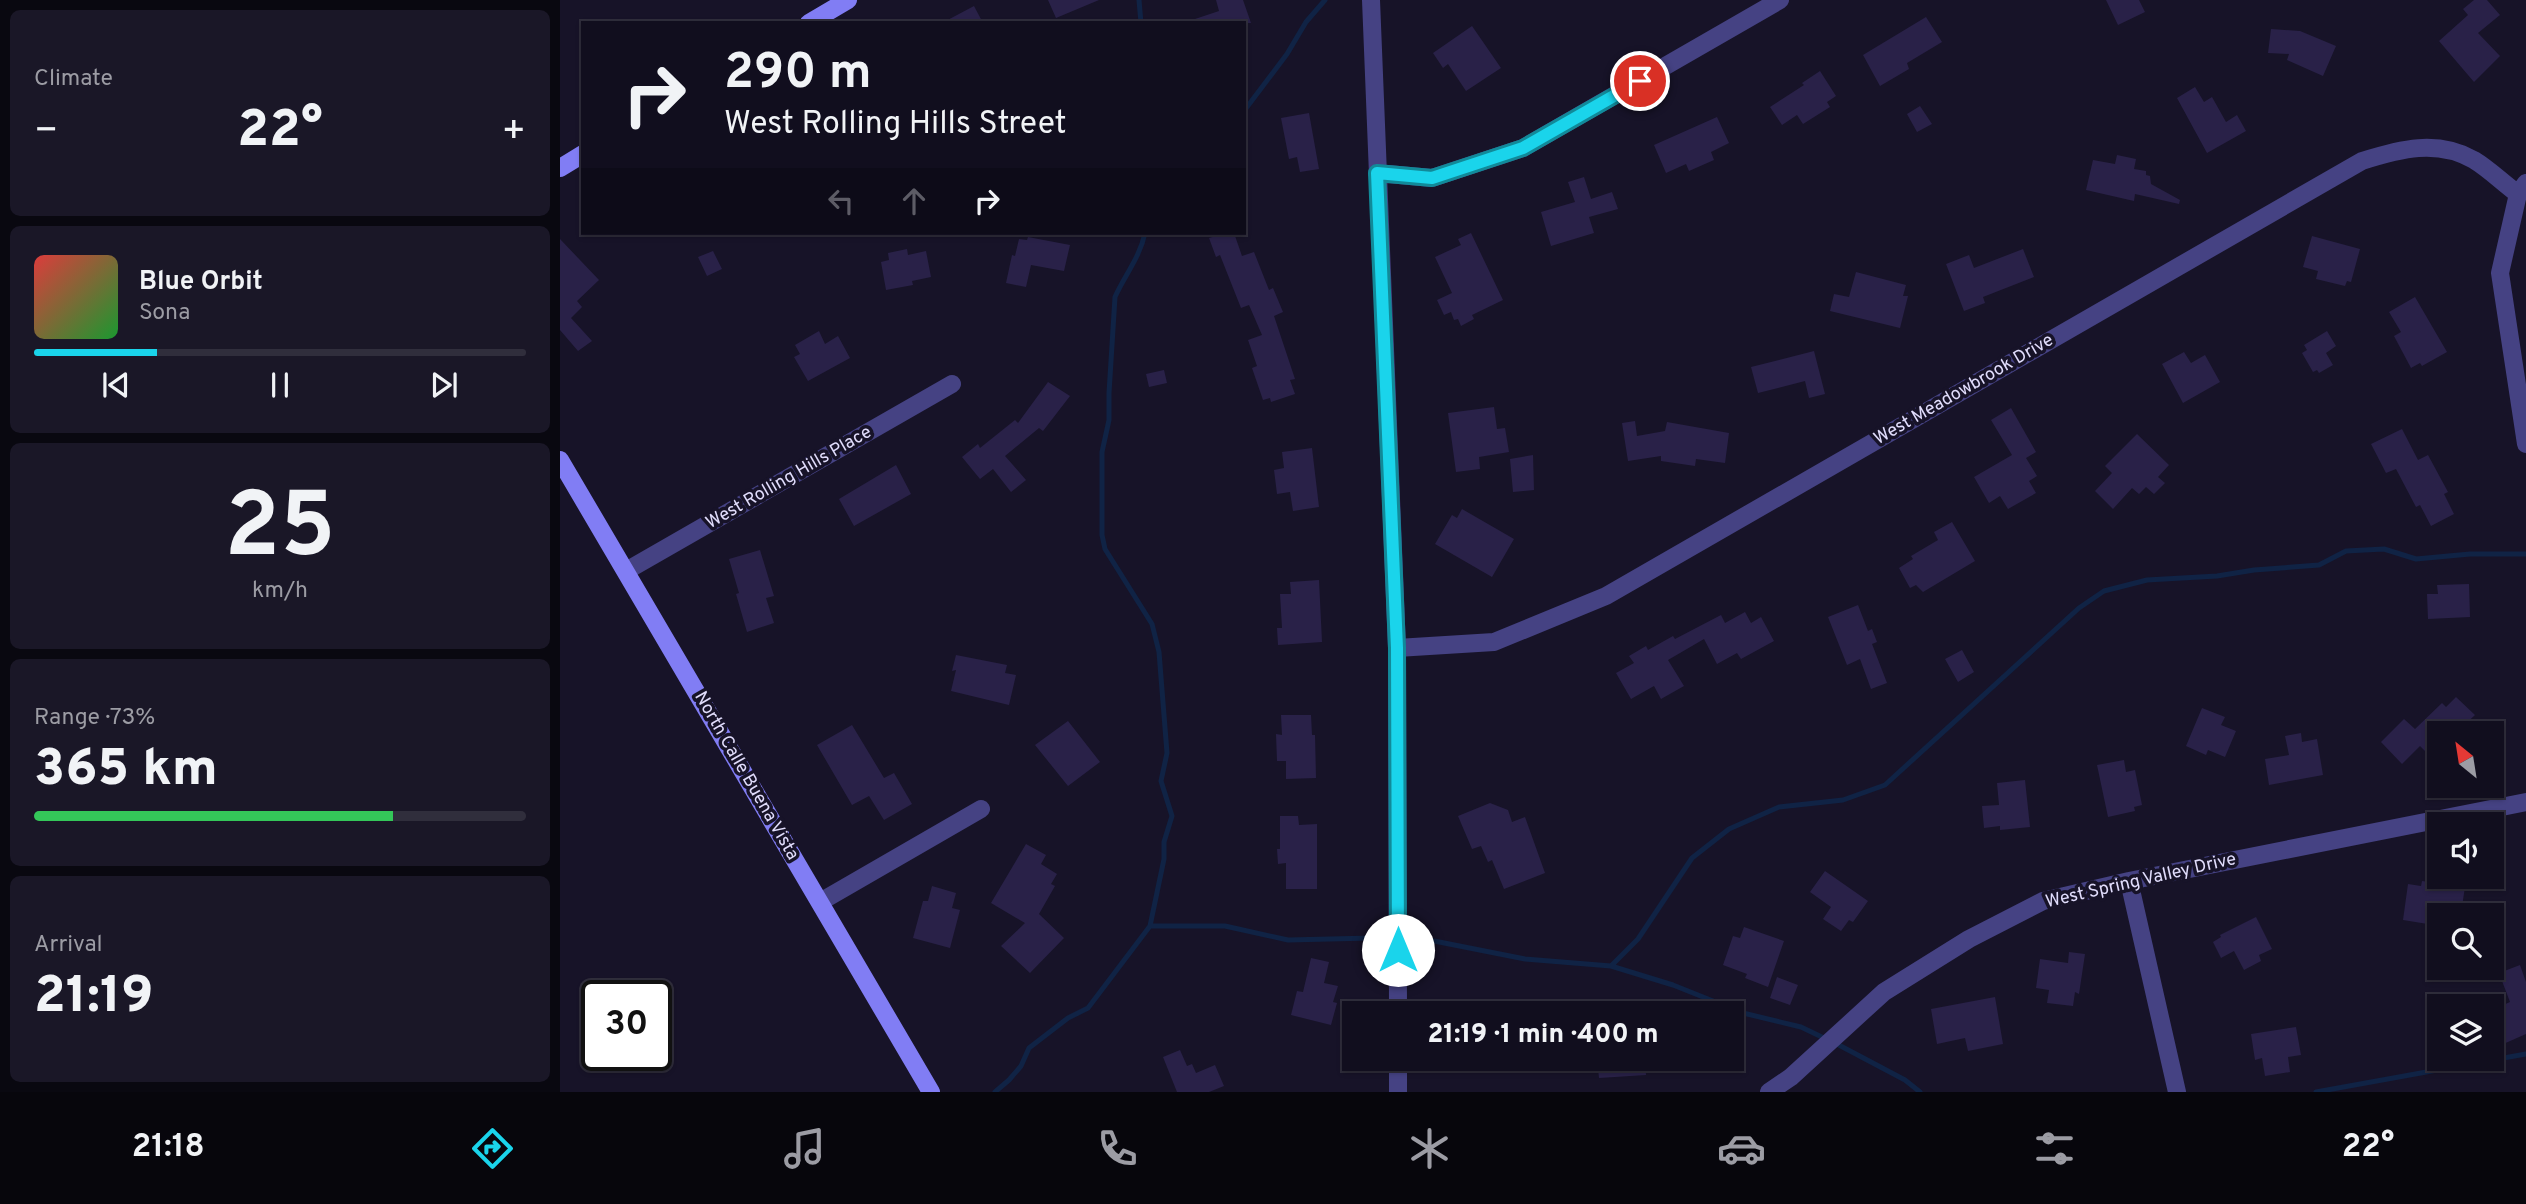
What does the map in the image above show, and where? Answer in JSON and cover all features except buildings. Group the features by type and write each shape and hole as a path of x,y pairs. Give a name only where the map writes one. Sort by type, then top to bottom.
{"street":[{"path":"812,21 848,0"},
{"path":"1371,0 1397,648 1398,1001"},
{"path":"1377,173 1432,178 1523,148 1780,0"},
{"name":"West Meadowbrook Drive","path":"1397,648 1494,642 1606,596 2362,161 2399,149 2432,146 2473,159 2522,188"},
{"path":"560,168 581,156"},
{"path":"2522,188 2500,273 2526,444"},
{"name":"West Rolling Hills Place","path":"626,571 952,384"},
{"name":"North Calle Buena Vista","path":"560,460 931,1092"},
{"name":"West Spring Valley Drive","path":"1769,1092 1791,1077 1884,992 1969,939 2043,901 2129,881 2526,802"},
{"path":"820,902 981,809"},
{"path":"2129,881 2177,1092"},
{"path":"1398,1071 1398,1092"}],"waterway":[{"path":"1139,0 1141,21"},
{"path":"1246,108 1287,54 1306,22 1325,0"},
{"path":"995,1092 1021,1066 1029,1048 1068,1018 1088,1008 1150,926 1164,859 1164,842 1172,816 1161,781 1167,753 1159,652 1152,624 1105,549 1102,535 1102,452 1109,420 1115,297 1136,258 1145,235"},
{"path":"1611,966 1638,939 1692,858 1729,829 1779,807 1843,800 1885,785 2079,608 2104,591 2147,580 2319,565 2346,551 2384,549 2416,559 2470,554 2526,554"},
{"path":"1150,926 1225,926 1288,940 1414,937 1525,959 1611,966 1673,985 1743,1013 1801,1027 1826,1039"},
{"path":"1835,1043 1905,1080 1920,1092"},
{"path":"2316,1092 2526,1054"}],"route":[{"path":"1398,950 1397,648 1377,173 1432,178 1523,148 1640,81"}]}
